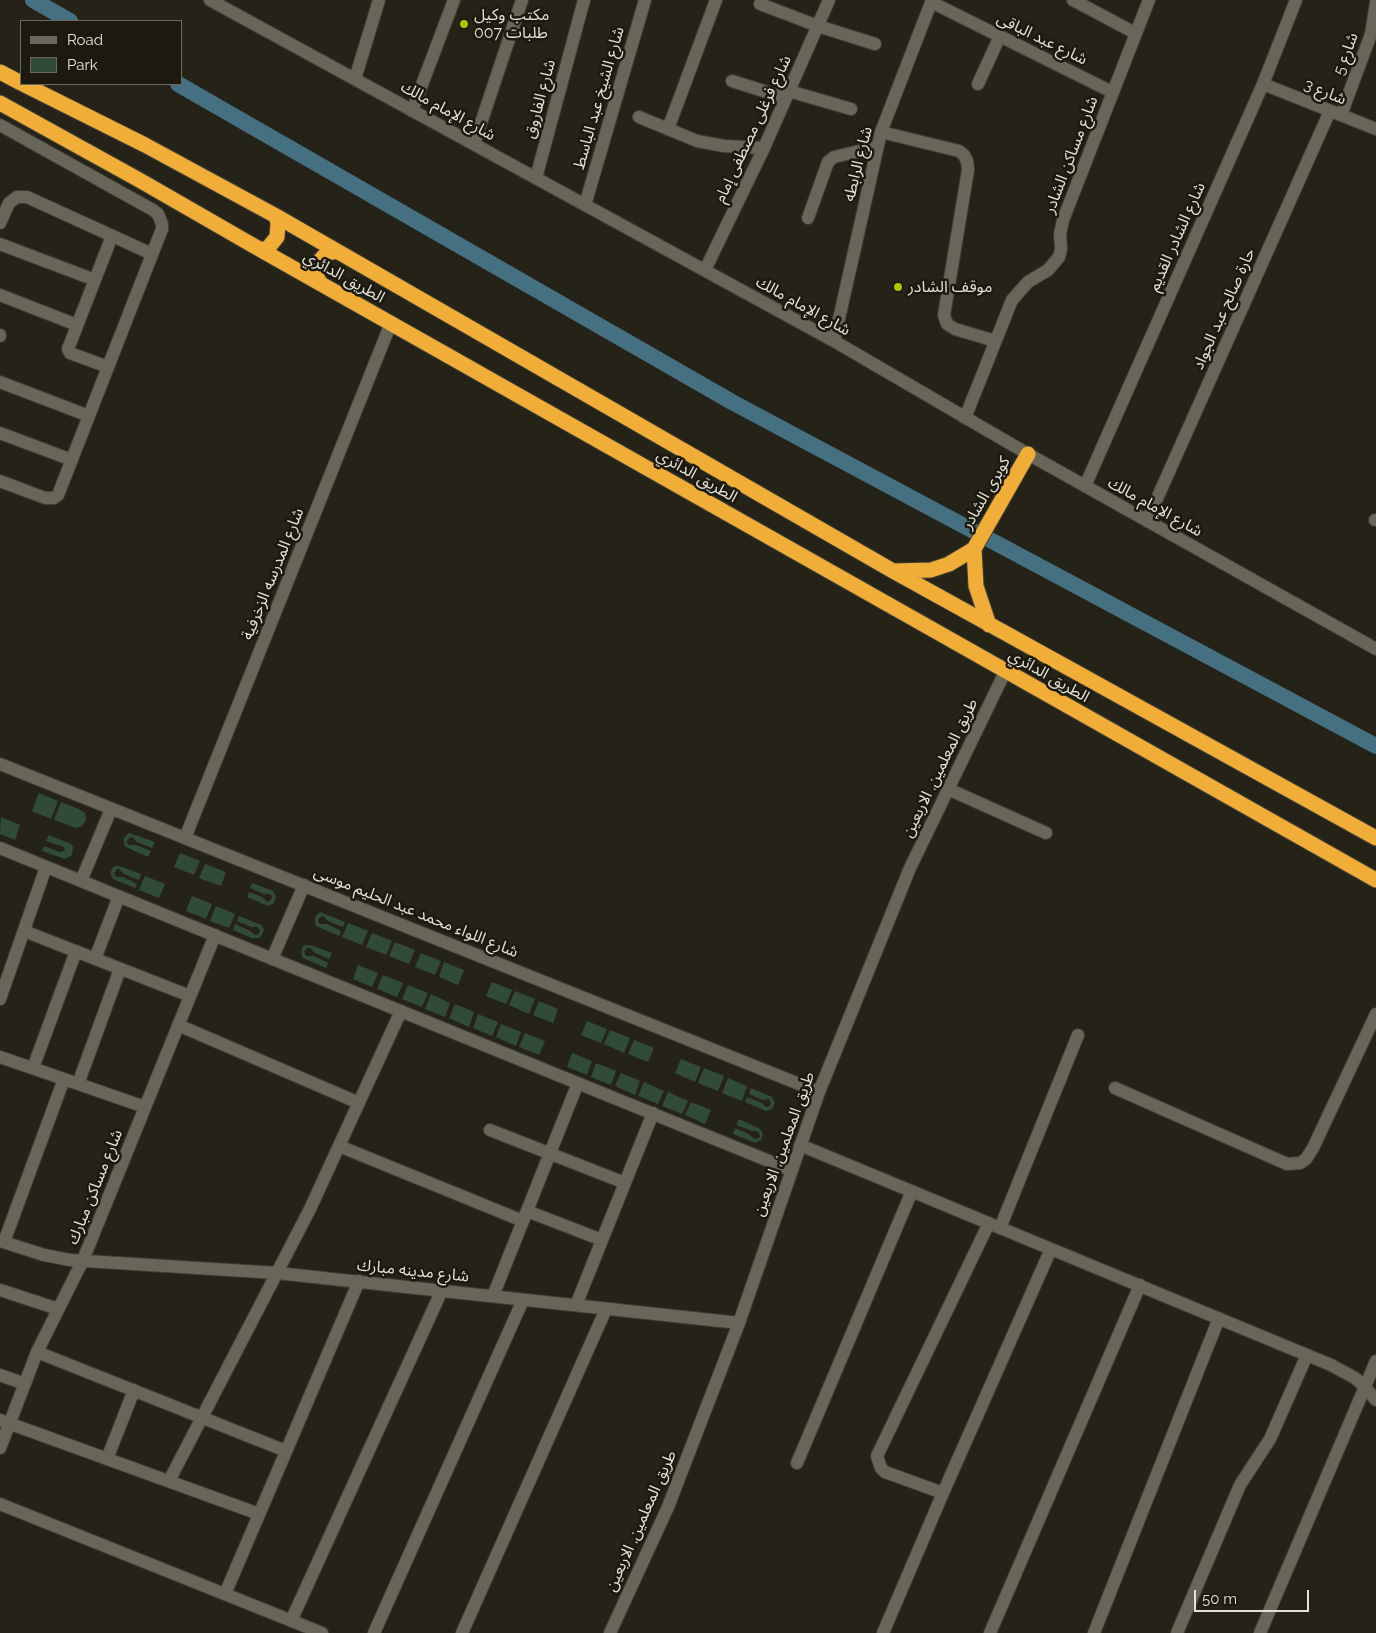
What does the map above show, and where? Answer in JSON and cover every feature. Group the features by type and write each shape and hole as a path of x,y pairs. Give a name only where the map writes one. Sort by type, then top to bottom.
{"highway":[{"name":"الطريق الدائري","path":"0,72 20,82"},
{"name":"الطريق الدائري","path":"26,85 145,144 276,216 893,571 1376,838"},
{"name":"الطريق الدائري","path":"0,103 142,181 1005,672 1376,880"},
{"path":"261,250 268,248 277,237 278,223 276,216"},
{"path":"322,284 316,270 318,263 322,257 336,251"},
{"name":"كوبرى الشادر","path":"893,571 922,572 931,570 949,564 974,549 1028,454"},
{"name":"كوبرى الشادر","path":"974,549 976,586 989,625"}],"street":[{"name":"شارع الإمام مالك","path":"210,0 834,340 1028,454 1376,649"},
{"path":"355,79 379,0"},
{"path":"412,110 454,0"},
{"path":"474,144 522,0"},
{"name":"شارع الفاروق","path":"536,178 584,0"},
{"name":"شارع الشيخ عبد الباسط","path":"585,205 645,0"},
{"path":"668,129 716,0"},
{"name":"شارع فرغلى مصطفى إمام","path":"705,270 764,148 829,0"},
{"path":"1072,0 1135,33"},
{"name":"شارع مساكن الشادر","path":"965,418 1007,308 1016,294 1028,282 1048,270 1059,257 1063,220 1149,0"},
{"name":"شارع الشادر القديم","path":"1085,486 1263,84 1296,0"},
{"name":"شارع عبد الباقى","path":"932,1 1112,92"},
{"name":"شارع الرابطه","path":"834,340 881,132 932,1"},
{"name":"شارع 5","path":"1336,113 1373,35 1376,3"},
{"path":"760,4 818,26 875,44"},
{"path":"978,84 1000,36"},
{"path":"732,81 851,109"},
{"name":"شارع 3","path":"1263,84 1376,129"},
{"path":"0,120 16,112"},
{"name":"حارة صالح عبد الجواد","path":"1147,521 1336,113"},
{"path":"639,117 697,141 710,144 764,148"},
{"path":"0,125 158,214 162,224 162,229 60,491 54,498 45,498 0,481"},
{"path":"881,132 959,151 964,155 968,170 944,315 947,324 955,329 995,341"},
{"path":"808,218 828,162 834,157 877,147"},
{"path":"0,223 9,203 17,197 27,197 152,254"},
{"path":"108,367 69,352 68,348 112,236"},
{"path":"0,244 95,280"},
{"path":"0,295 77,326"},
{"name":"شارع المدرسه الزخرفية","path":"185,838 391,323"},
{"path":"0,382 89,416"},
{"path":"0,432 72,460"},
{"name":"طريق المعلمين, الاربعين","path":"610,1633 668,1507 739,1324 819,1092 910,868 1005,672"},
{"name":"شارع اللواء محمد عبد الحليم موسى","path":"0,764 819,1092"},
{"path":"948,789 1046,832"},
{"path":"81,881 111,809"},
{"path":"0,848 791,1170"},
{"path":"0,999 46,867"},
{"path":"272,959 304,885"},
{"path":"95,959 119,896"},
{"path":"24,931 190,996"},
{"name":"شارع مساكن مبارك","path":"0,1448 5,1421 25,1384 37,1352 83,1260 215,935"},
{"path":"33,1068 76,951"},
{"path":"78,1084 120,969"},
{"path":"169,1481 310,1210 401,1011"},
{"path":"1115,1088 1287,1164 1300,1163 1306,1159 1313,1148 1376,1014"},
{"path":"178,1025 358,1103"},
{"path":"943,1493 885,1472 881,1468 877,1456 995,1225 1078,1035"},
{"path":"0,1057 145,1107"},
{"path":"2,1242 64,1079"},
{"path":"493,1296 578,1083"},
{"path":"576,1305 653,1114"},
{"path":"490,1130 625,1183"},
{"path":"800,1144 1348,1373 1364,1386 1376,1400"},
{"path":"339,1146 525,1216 602,1240"},
{"path":"797,1463 912,1191"},
{"name":"شارع مدينه مبارك","path":"2,1242 44,1255 83,1260 277,1273 739,1324"},
{"path":"883,1633 1051,1249"},
{"path":"225,1594 359,1281"},
{"path":"990,1633 1140,1285"},
{"path":"0,1290 58,1309"},
{"path":"291,1621 442,1290"},
{"path":"374,1633 523,1300"},
{"path":"462,1633 606,1309"},
{"path":"1094,1633 1219,1318"},
{"path":"37,1352 286,1451"},
{"path":"1177,1633 1240,1485 1270,1439 1307,1355"},
{"path":"1260,1633 1376,1361"},
{"path":"0,1375 25,1384"},
{"path":"107,1459 134,1390"},
{"path":"5,1421 259,1514"},
{"path":"0,1504 322,1633"}],"green space":[{"path":"39,793 58,801 51,819 32,811"},
{"path":"61,802 85,813 86,820 82,826 76,828 54,820"},
{"path":"1,817 20,825 15,840 0,834"},
{"path":"129,833 155,842 152,848 137,842 132,837 128,839 127,843 129,845 136,845 151,851 148,857 126,847 124,838"},
{"path":"49,835 71,844 73,847 72,855 65,859 42,851 44,846 60,852 65,851 64,847 46,841"},
{"path":"180,853 200,861 194,875 174,867"},
{"path":"205,864 226,872 221,886 199,878"},
{"path":"116,866 141,874 139,880 124,874 119,869 114,873 116,877 123,877 137,884 135,888 113,879 110,873 113,867"},
{"path":"145,876 165,884 159,898 139,890"},
{"path":"252,883 273,891 276,897 274,903 268,906 247,897 249,892 262,897 267,902 271,900 272,896 270,894 264,894 250,888"},
{"path":"192,896 212,904 206,919 186,911"},
{"path":"216,906 235,914 229,928 210,921"},
{"path":"320,912 345,922 343,927 328,921 323,916 319,918 318,922 320,924 327,924 341,931 339,936 316,926 315,917"},
{"path":"239,916 261,925 264,930 261,937 252,938 233,930 235,924 255,935 260,932 258,927 251,927 237,921"},
{"path":"348,923 368,931 362,945 342,937"},
{"path":"372,933 392,941 386,955 366,947"},
{"path":"395,942 415,950 409,964 389,956"},
{"path":"306,945 332,953 329,959 315,953 310,948 307,948 304,952 306,956 314,956 328,963 326,968 303,958 301,952 303,946"},
{"path":"421,953 441,961 435,975 415,967"},
{"path":"444,962 464,970 458,985 439,977"},
{"path":"358,965 378,973 372,987 353,979"},
{"path":"383,975 403,983 397,997 377,989"},
{"path":"492,982 512,990 506,1004 486,996"},
{"path":"408,985 428,993 422,1007 402,999"},
{"path":"515,991 535,999 529,1014 509,1005"},
{"path":"431,994 450,1003 445,1017 425,1009"},
{"path":"539,1001 558,1009 553,1023 533,1015"},
{"path":"455,1004 474,1012 469,1027 449,1018"},
{"path":"478,1014 498,1022 492,1036 473,1028"},
{"path":"587,1021 607,1029 601,1043 581,1035"},
{"path":"501,1024 521,1032 516,1046 496,1037"},
{"path":"610,1030 630,1038 624,1053 604,1044"},
{"path":"525,1033 545,1041 539,1055 519,1047"},
{"path":"634,1040 654,1048 648,1062 628,1054"},
{"path":"572,1053 592,1061 587,1075 567,1067"},
{"path":"681,1059 701,1067 695,1082 675,1073"},
{"path":"596,1063 616,1071 611,1085 591,1077"},
{"path":"704,1068 724,1076 718,1091 698,1083"},
{"path":"621,1073 640,1081 635,1095 615,1086"},
{"path":"728,1078 747,1086 742,1101 722,1093"},
{"path":"644,1082 664,1091 658,1104 638,1096"},
{"path":"751,1088 772,1097 775,1103 772,1109 766,1111 745,1102 747,1097 762,1103 766,1107 771,1104 769,1099 763,1100 749,1094"},
{"path":"668,1092 688,1101 682,1114 662,1106"},
{"path":"691,1102 711,1110 705,1124 685,1115"},
{"path":"739,1119 760,1129 763,1134 761,1140 755,1143 733,1134 735,1128 749,1134 754,1139 759,1138 760,1135 757,1131 736,1125"}],"waterway":[{"path":"33,0 68,20"},
{"path":"180,85 732,402 1376,746"}],"place":[{"name":"مكتب وكيل طلبات 007","path":"464,24"},
{"name":"موقف الشادر","path":"898,287"}]}
